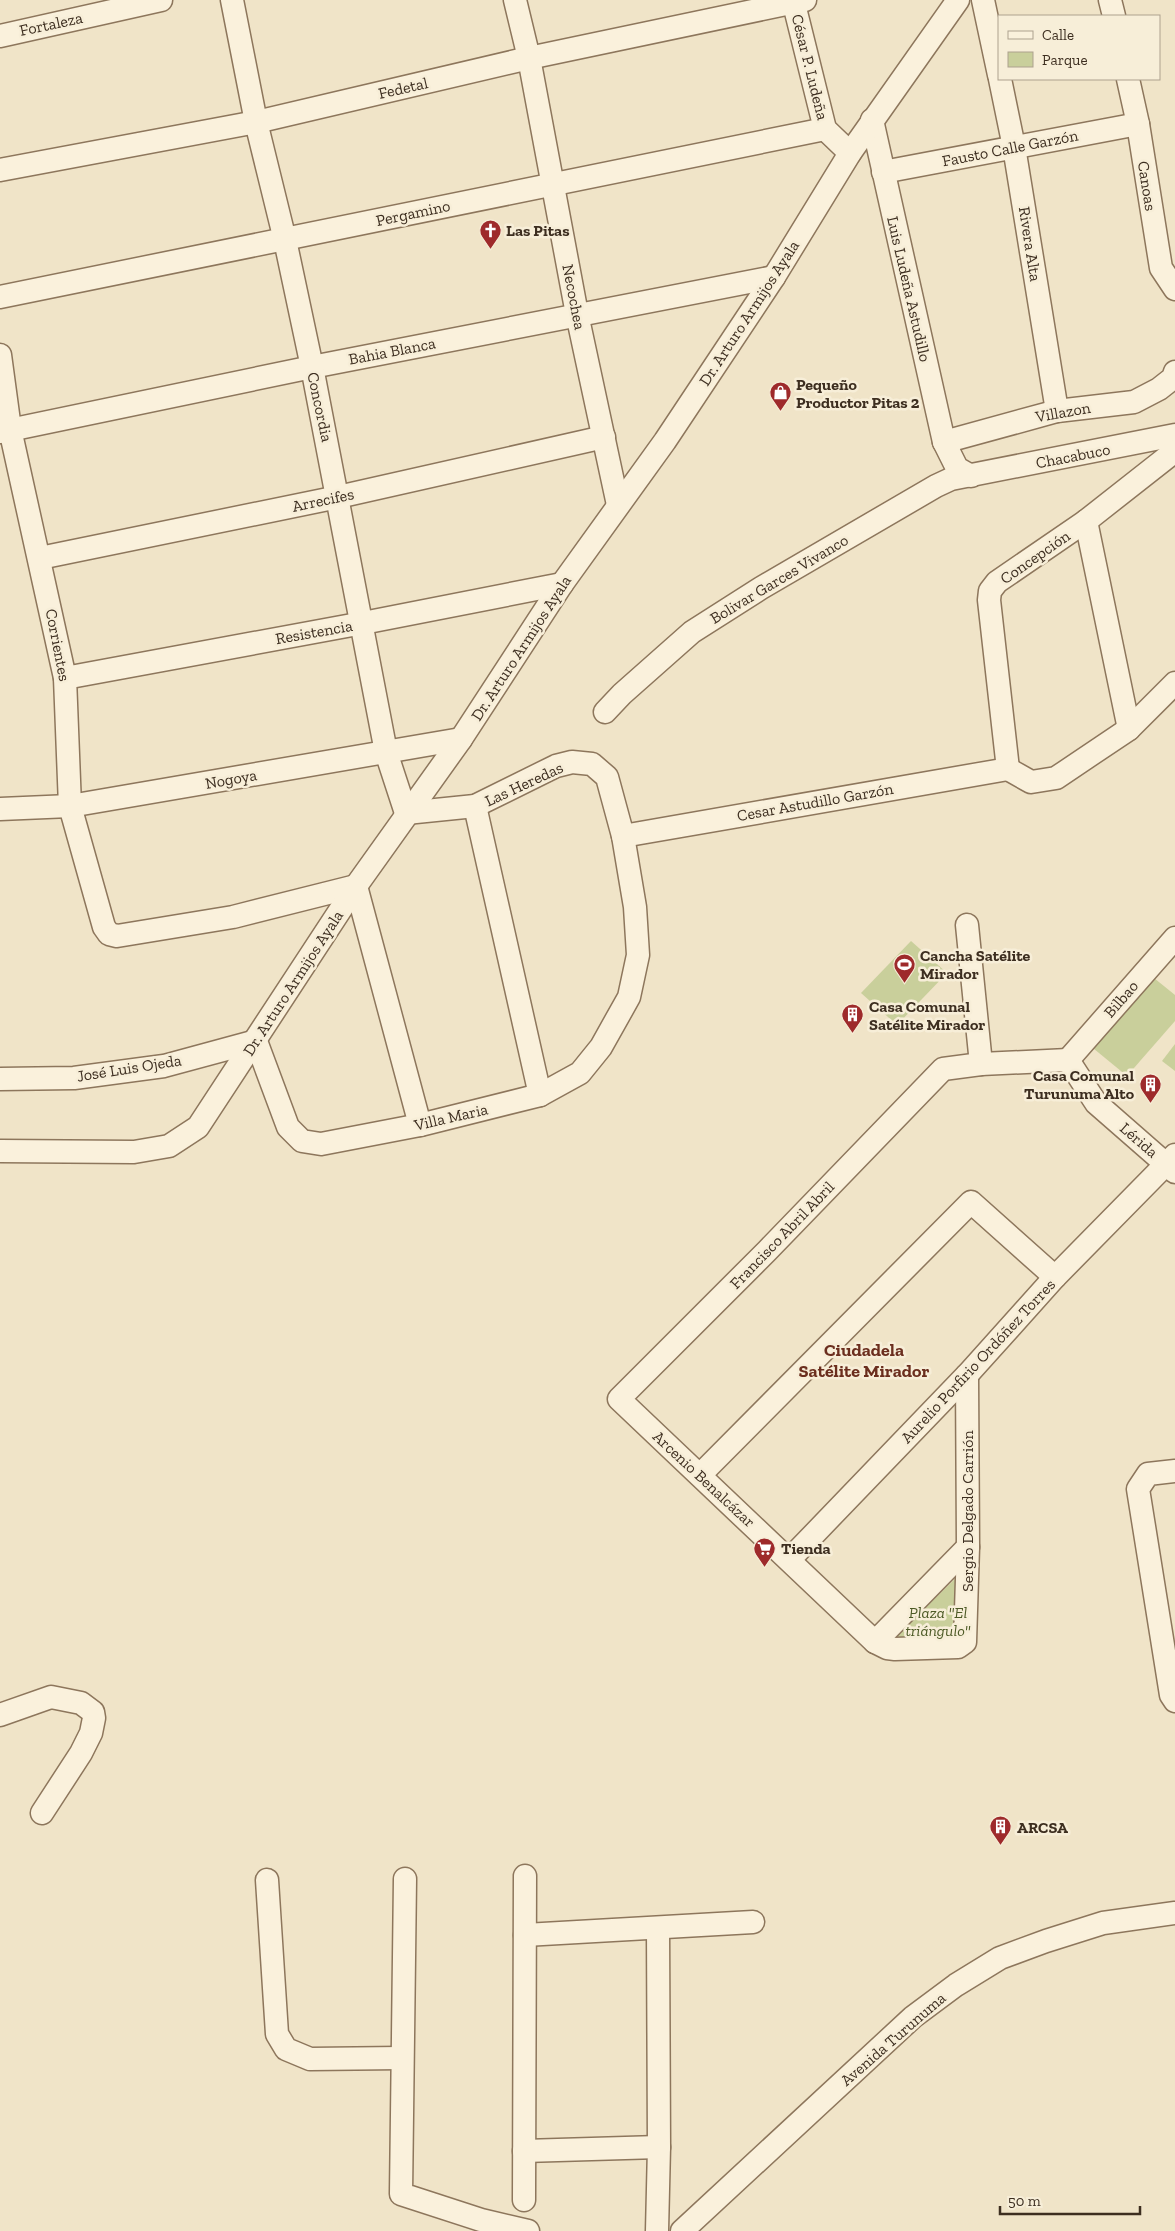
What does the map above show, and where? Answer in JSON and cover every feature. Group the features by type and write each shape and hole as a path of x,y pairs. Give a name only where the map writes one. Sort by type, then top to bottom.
{"street":[{"name":"Fortaleza","path":"0,36 161,0"},
{"name":"Concordia","path":"232,0 256,122 285,240 312,366 363,623 386,752 406,813"},
{"name":"Necochea","path":"516,0 529,58 577,314 618,505"},
{"name":"Dr. Arturo Armijos Ayala","path":"0,1151 134,1152 169,1146 198,1127 356,886 406,813 461,739 562,584 665,442 774,277 872,120 958,0"},
{"path":"983,0 998,70"},
{"path":"1110,0 1114,15"},
{"name":"Fedetal","path":"0,170 256,122 529,58 797,1"},
{"name":"César P. Ludeña","path":"797,1 825,129 850,154"},
{"name":"Rivera Alta","path":"1000,80 1014,147 1057,411"},
{"name":"Canoas","path":"1128,80 1138,124 1161,268 1175,290"},
{"name":"Luis Ludeña Astudillo","path":"872,120 944,442 957,468 971,476"},
{"name":"Fausto Calle Garzón","path":"883,172 1138,124"},
{"name":"Pergamino","path":"0,297 825,129"},
{"name":"Bahia Blanca","path":"5,430 312,366 774,277"},
{"name":"Corrientes","path":"0,355 5,430 40,558 66,678 70,806 104,927 109,934 117,936 233,917 356,886"},
{"name":"Villazon","path":"944,442 1057,411 1134,402 1159,389 1173,378 1175,372"},
{"name":"Chacabuco","path":"971,476 1175,435"},
{"name":"Arrecifes","path":"40,558 338,497 604,436"},
{"name":"Concepción","path":"1008,769 989,600 990,591 997,582 1086,521 1175,450"},
{"name":"Bolivar Garces Vivanco","path":"605,712 622,694 692,632 761,588 936,486 951,479 971,476"},
{"path":"1086,521 1129,728"},
{"name":"Resistencia","path":"66,678 562,584"},
{"path":"1008,769 1030,782 1056,778 1129,728 1175,683"},
{"name":"Nogoya","path":"0,809 70,806 461,739"},
{"name":"Las Heredas","path":"406,813 475,806 556,766 572,762 592,764 607,777"},
{"name":"Cesar Astudillo Garzón","path":"623,836 1008,769"},
{"name":"Villa Maria","path":"256,1041 288,1127 302,1141 322,1144 420,1125 540,1095 580,1073 601,1047 629,997 638,955 635,907 623,836 607,777"},
{"path":"475,806 540,1095"},
{"path":"356,886 420,1125"},
{"path":"967,925 981,1064 1068,1060"},
{"name":"Bilbao","path":"1068,1060 1175,938"},
{"name":"José Luis Ojeda","path":"0,1079 74,1078 164,1066 256,1041"},
{"name":"Lérida","path":"1068,1060 1096,1103 1172,1164"},
{"name":"Francisco Abril Abril","path":"619,1399 768,1251 943,1069 981,1064"},
{"name":"Aurelio Porfirio Ordóñez Torres","path":"790,1560 967,1375 1056,1277 1172,1164"},
{"path":"700,1475 971,1202 1056,1277"},
{"name":"Sergio Delgado Carrión","path":"963,1646 965,1642 968,1547 967,1375"},
{"name":"Arcenio Benalcázar","path":"619,1399 875,1642 895,1649 963,1646"},
{"path":"1175,1470 1148,1474 1138,1489 1170,1695 1175,1701"},
{"path":"875,1642 968,1547"},
{"path":"0,1715 52,1697 81,1704 92,1712 94,1718 91,1733 81,1753 42,1813"},
{"path":"524,2200 525,1876"},
{"path":"405,1879 401,2058 401,2194 475,2225 528,2231"},
{"path":"267,1880 277,2034 286,2049 310,2059 401,2058"},
{"name":"Avenida Turunuma","path":"682,2231 913,2016 956,1985 1000,1958 1046,1941 1103,1923 1175,1913"},
{"path":"525,1935 754,1922"},
{"path":"657,2231 659,2147 658,1928"},
{"path":"524,2151 659,2147"}],"green space":[{"name":"Cancha Satélite Mirador","path":"911,941 947,973 897,1025 861,993"},
{"path":"1149,974 1175,995 1175,1021 1127,1076 1088,1044"},
{"path":"1175,1044 1175,1071 1162,1061"},
{"name":"Plaza \"El triángulo\"","path":"958,1576 956,1639 895,1637"}],"place":[{"name":"Las Pitas","path":"490,249"},
{"name":"Pequeño Productor Pitas 2","path":"780,412"},
{"name":"Cancha Satélite Mirador","path":"904,983"},
{"name":"Casa Comunal Satélite Mirador","path":"853,1034"},
{"name":"Casa Comunal Turunuma Alto","path":"1150,1103"},
{"name":"Tienda","path":"765,1567"},
{"name":"ARCSA","path":"1001,1846"}],"district":[{"name":"Ciudadela Satélite Mirador","path":"864,1360"}]}
